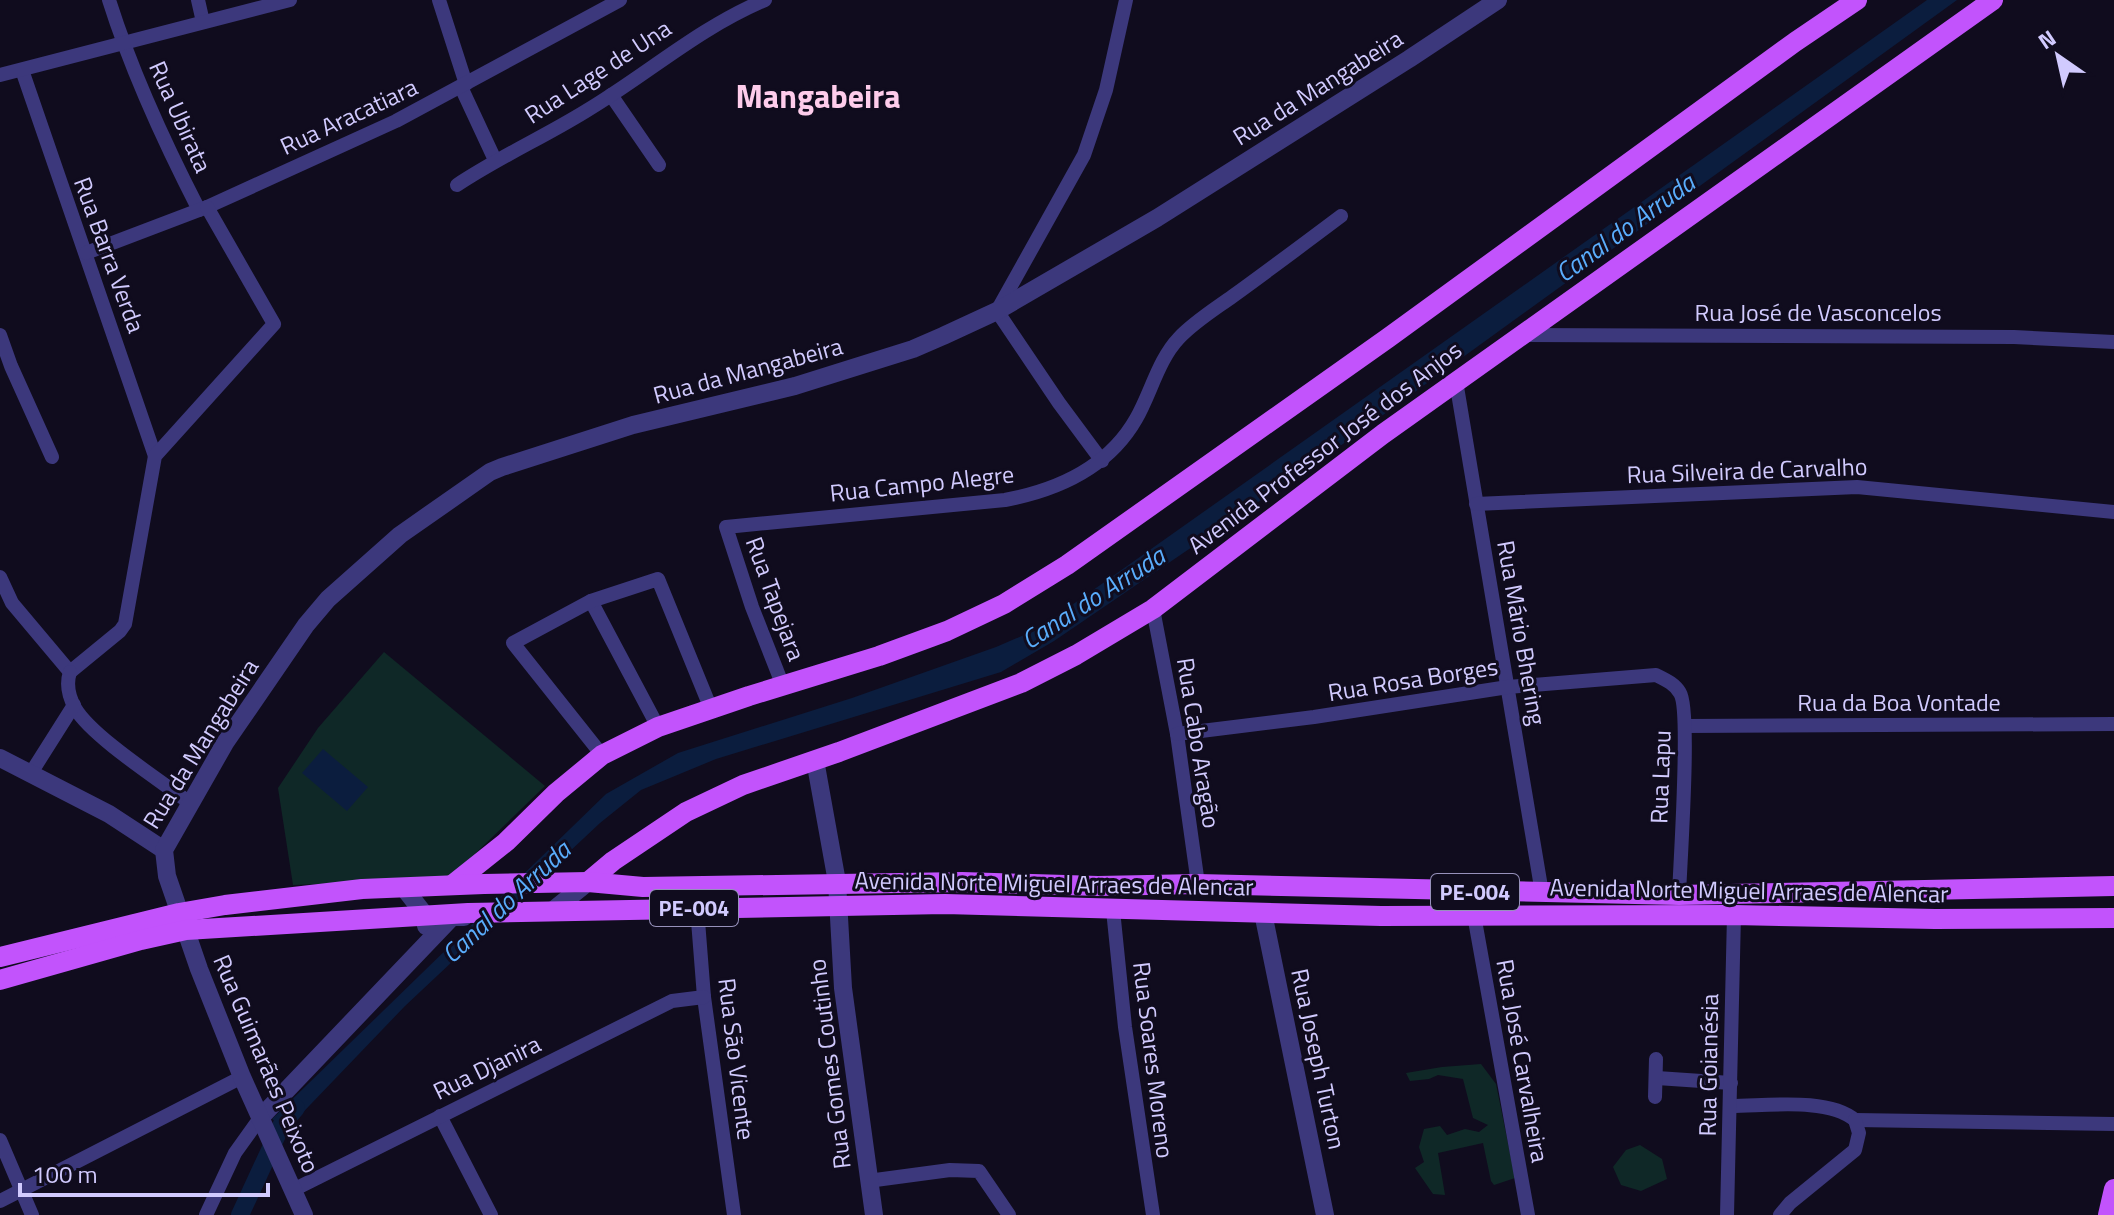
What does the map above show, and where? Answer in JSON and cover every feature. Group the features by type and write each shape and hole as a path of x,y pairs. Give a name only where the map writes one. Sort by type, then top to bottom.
{"main road":[{"name":"Avenida Professor José dos Anjos","path":"452,885 506,842 556,793 602,755 658,727 947,631 1004,604 1067,565 1857,0"},
{"name":"Avenida Professor José dos Anjos","path":"590,880 686,812 743,785 1021,683 1076,655 1153,609 1456,381 1993,0"},
{"path":"506,842 499,866 503,875 511,880 590,880"},
{"path":"636,845 629,857 629,865 643,887"},
{"name":"Avenida Norte Miguel Arraes de Alencar","path":"0,980 141,940 225,905 362,889 590,880 643,887 962,882 1679,895 2114,886"},
{"name":"Avenida Norte Miguel Arraes de Alencar","path":"0,957 182,922 697,908 945,904 1263,913 2114,918"},
{"path":"2108,1215 2114,1189"}],"street":[{"name":"Rua Ubirata","path":"109,0 122,42 169,151 274,324 155,456"},
{"path":"198,0 203,22"},
{"path":"0,75 290,0"},
{"path":"439,0 463,85 495,160"},
{"name":"Rua Aracatiara","path":"86,253 203,208 396,121 620,0"},
{"name":"Rua Lage de Una","path":"457,185 495,160 585,112 706,29 765,0"},
{"path":"1102,461 997,311 1084,155 1106,90 1126,0"},
{"name":"Rua da Mangabeira","path":"182,922 167,876 164,850 190,803 225,743 306,625 328,599 400,535 490,472 564,445 795,386 913,349 997,311 1236,169 1498,0"},
{"name":"Rua Barra Verda","path":"22,70 155,456"},
{"path":"611,95 659,165"},
{"name":"Rua Campo Alegre","path":"726,527 1005,500 1050,489 1102,461 1118,445 1136,419 1156,374 1179,338 1341,216"},
{"path":"0,335 52,457"},
{"name":"Rua José de Vasconcelos","path":"1522,335 1910,336 2114,342"},
{"name":"Rua Mário Bhering","path":"1456,381 1542,893"},
{"path":"155,456 128,616 120,631 70,672 67,680 74,705 94,730 190,803"},
{"name":"Rua Silveira de Carvalho","path":"1476,504 1857,487 2114,512"},
{"name":"Rua Tapejara","path":"726,527 752,607 783,686"},
{"path":"0,577 12,603 70,672"},
{"path":"602,755 513,643 591,601 658,579 711,709"},
{"path":"591,601 658,727"},
{"name":"Rua Cabo Aragão","path":"1153,609 1177,734 1198,884"},
{"name":"Rua Rosa Borges","path":"1177,734 1314,717 1508,687 1656,675"},
{"name":"Rua Lapu","path":"1656,675 1672,683 1682,696 1685,726 1679,895"},
{"path":"31,773 74,705"},
{"name":"Rua da Boa Vontade","path":"1685,726 2114,724"},
{"path":"0,758 109,814 164,850"},
{"name":"Rua Gomes Coutinho","path":"815,760 837,882 843,988 874,1215"},
{"name":"Avenida Professor José dos Anjos","path":"551,912 590,880"},
{"path":"404,888 425,915 428,941"},
{"name":"Rua São Vicente","path":"697,908 704,997 734,1215"},
{"name":"Rua Soares Moreno","path":"1113,910 1125,1027 1153,1215"},
{"name":"Rua Joseph Turton","path":"1263,913 1325,1215"},
{"path":"206,1215 235,1153 428,941 460,915"},
{"name":"Rua José Carvalheira","path":"1474,915 1528,1215"},
{"name":"Rua Goianésia","path":"1727,1215 1734,915"},
{"name":"Rua Guimarães Peixoto","path":"182,922 242,1077 304,1215"},
{"name":"Rua Djanira","path":"293,1190 672,1001 704,997"},
{"path":"1655,1097 1656,1059"},
{"path":"0,1201 242,1077"},
{"path":"1657,1078 1731,1083"},
{"path":"1731,1106 1817,1106 1844,1111 1855,1120 1859,1133 1855,1150 1798,1196 1780,1215"},
{"path":"440,1116 491,1215"},
{"path":"1855,1120 2114,1124"},
{"path":"0,1140 32,1215"},
{"path":"868,1181 958,1170 979,1171 998,1209 1009,1215"}],"green space":[{"path":"384,652 545,786 449,879 293,885 278,788 318,728"},
{"path":"1481,1064 1496,1084 1515,1178 1494,1185 1483,1143 1438,1153 1445,1195 1433,1194 1415,1168 1424,1162 1419,1147 1424,1129 1440,1126 1447,1135 1465,1129 1479,1132 1488,1125 1473,1118 1463,1079 1438,1075 1410,1081 1406,1073"},
{"path":"1640,1145 1662,1159 1667,1179 1641,1191 1621,1185 1613,1167 1626,1150"}],"water":[{"path":"1927,0 1957,0 1336,449 1054,641 1001,672 716,759 641,790 600,823 405,1006 287,1129 272,1119 606,794 678,753 852,698 1038,629"},
{"path":"323,749 368,787 347,811 302,773"}],"waterway":[{"name":"Canal do Arruda","path":"240,1215 282,1124 296,1108"}],"district":[{"name":"Mangabeira","path":"818,97"}]}
